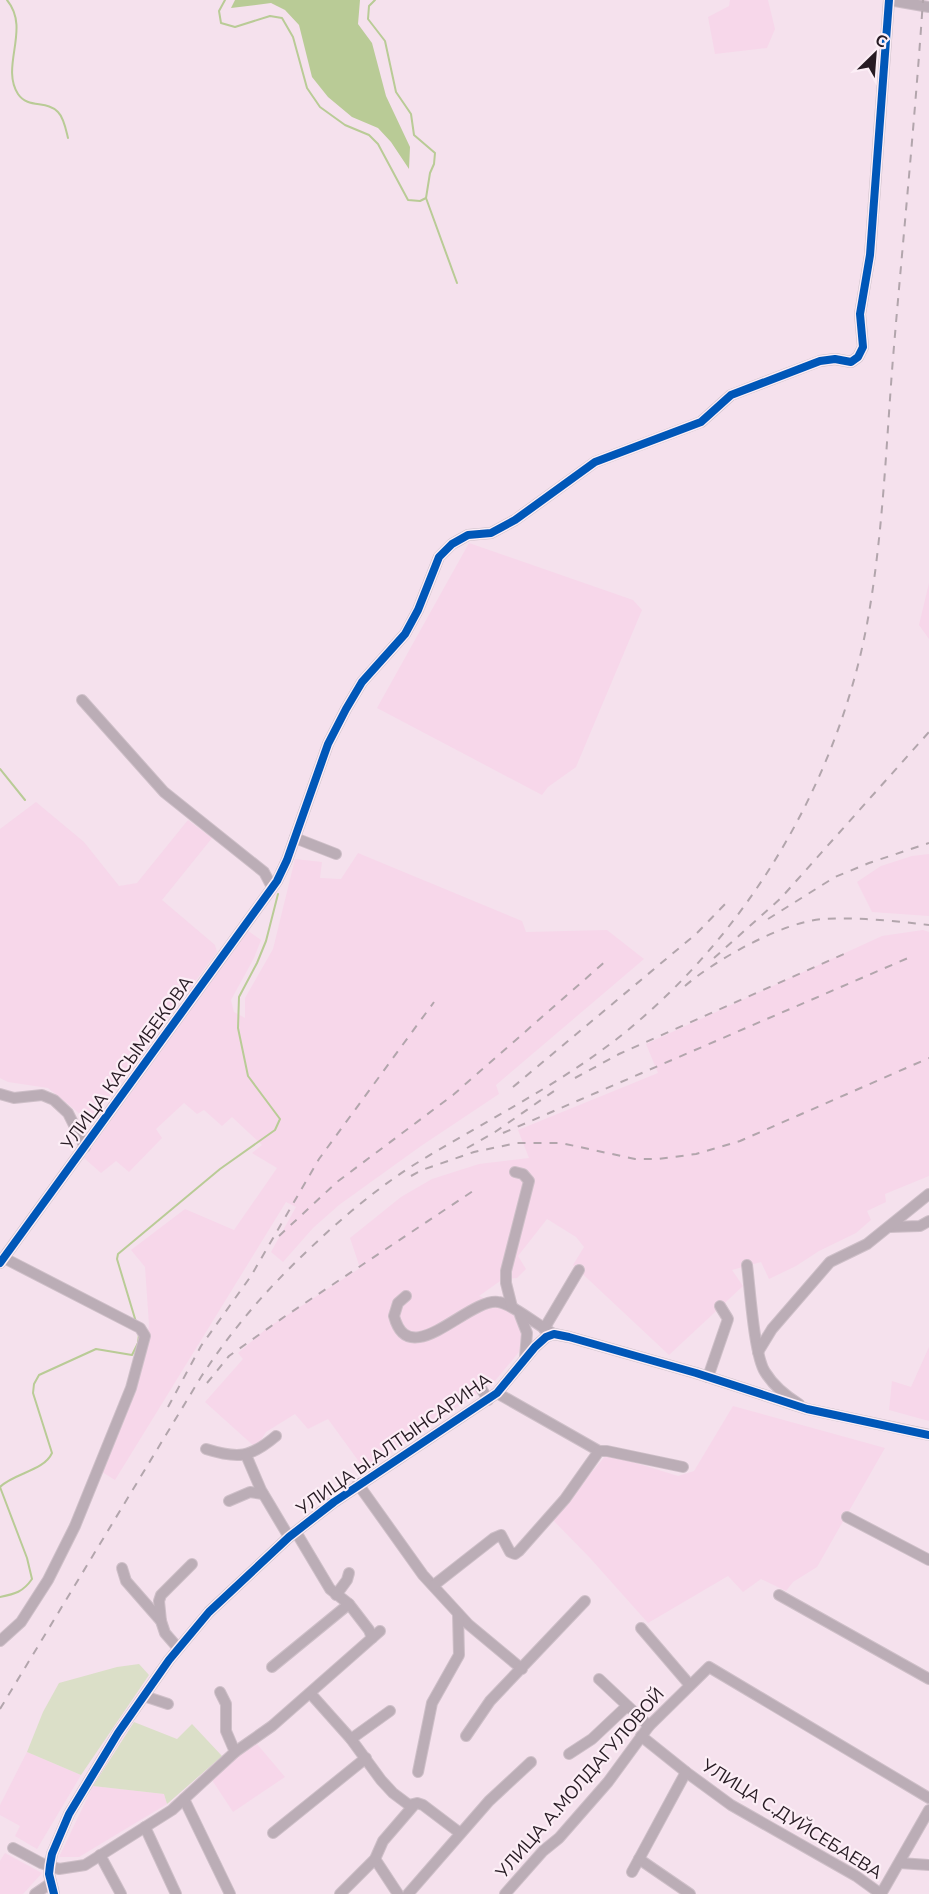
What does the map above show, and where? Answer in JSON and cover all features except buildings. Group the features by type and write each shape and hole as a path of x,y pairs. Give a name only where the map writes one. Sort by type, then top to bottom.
{"street":[{"path":"889,0 929,7"},
{"name":"УЛИЦА КАСЫМБЕКОВА","path":"2,1261 274,884 287,860 328,744 346,709 362,682 405,634 418,610 439,557 452,543 468,535 491,533 515,520 595,462 701,422 731,395 820,361 835,359 850,362 858,357 863,347 860,314 870,255 889,0"},
{"path":"82,700 164,792 264,872 274,884"},
{"path":"295,837 336,854"},
{"path":"0,1094 14,1098 42,1095 54,1100 68,1113 85,1147"},
{"path":"515,1172 523,1174 529,1181 506,1271 506,1283 515,1310 526,1327 525,1358"},
{"path":"758,1352 772,1329 825,1267 843,1254 867,1244 929,1194"},
{"path":"890,1227 920,1226 929,1221"},
{"path":"0,1641 21,1622 48,1580 75,1526 131,1388 145,1336 140,1328 2,1261"},
{"path":"747,1265 758,1352 763,1370 774,1383 807,1409"},
{"path":"549,1331 579,1270"},
{"path":"406,1296 398,1303 394,1316 402,1331 413,1338 423,1338 440,1330 470,1310 487,1302 500,1302 549,1331 708,1377 807,1409 929,1435"},
{"path":"708,1377 728,1319 720,1306"},
{"name":"УЛИЦА Ы.АЛТЫНСАРИНА","path":"50,1865 52,1854 69,1814 118,1733 178,1648 217,1604 292,1534 358,1484 492,1396 549,1331"},
{"path":"481,1388 492,1396 599,1451 682,1467"},
{"path":"206,1449 238,1456 246,1455 261,1448 276,1436"},
{"path":"434,1585 501,1535 510,1552 515,1554 519,1551 565,1499 599,1451"},
{"name":"УЛИЦА Ы.АЛТЫНСАРИНА","path":"246,1455 263,1494 292,1534"},
{"path":"358,1484 423,1575 458,1614 522,1668"},
{"path":"229,1501 250,1492 263,1494"},
{"path":"847,1518 929,1560"},
{"path":"13,1848 41,1863 59,1869 85,1865 172,1810 235,1752 272,1726 376,1634 369,1630 349,1604 330,1589 292,1534"},
{"path":"178,1648 165,1633 159,1601 161,1595 192,1564"},
{"path":"122,1568 131,1588 161,1621"},
{"path":"336,1595 349,1573"},
{"path":"779,1595 929,1679"},
{"path":"466,1736 490,1701 585,1601"},
{"path":"272,1667 349,1604"},
{"path":"418,1772 432,1702 459,1655 458,1614"},
{"path":"641,1628 689,1684"},
{"name":"УЛИЦА А.МОЛДАГУЛОВОЙ","path":"505,1894 543,1851 559,1838 608,1782 640,1736 706,1668 712,1668 929,1798"},
{"path":"599,1679 649,1726"},
{"path":"220,1692 226,1704 226,1731 235,1752"},
{"path":"310,1693 351,1739 393,1793 409,1805 417,1803 423,1805 460,1833"},
{"path":"144,1696 168,1704"},
{"path":"569,1754 592,1738 627,1706"},
{"path":"351,1739 390,1711"},
{"name":"УЛИЦА С.ДУЙСЕБАЕВА","path":"640,1736 731,1805 856,1876 881,1894 929,1810"},
{"path":"273,1833 366,1758"},
{"path":"408,1894 489,1801 531,1762"},
{"name":"УЛИЦА С.ДУЙСЕБАЕВА","path":"632,1872 686,1772"},
{"path":"184,1799 230,1894"},
{"path":"340,1894 375,1859 383,1841 414,1805"},
{"path":"145,1827 176,1894"},
{"path":"100,1855 122,1894"},
{"path":"375,1859 398,1894"},
{"path":"639,1859 690,1894"},
{"path":"900,1863 929,1865"},
{"path":"35,1894 53,1888 50,1865"}],"shaded area":[{"path":"235,0 360,0 358,24 372,43 386,96 410,147 409,169 391,142 378,128 352,117 328,97 312,77 299,25 285,10 271,3 231,8"},
{"path":"730,0 768,0 775,29 767,48 715,54 708,17 729,6"},
{"path":"469,543 633,600 642,610 576,767 548,787 542,795 377,708"},
{"path":"929,583 929,639 919,625"},
{"path":"36,802 84,842 119,886 137,883 188,820 212,838 162,900 215,945 217,952 90,1122 48,1088 8,1082 0,1078 0,829"},
{"path":"358,853 522,921 526,932 607,930 644,959 496,1085 499,1094 339,1205 313,1228 283,1262 271,1252 296,1207 286,1202 115,1480 102,1472 137,1385 149,1325 145,1267 131,1250 185,1209 234,1230 277,1168 252,1153 262,1145 232,1117 222,1126 204,1110 197,1114 184,1103 156,1129 162,1138 129,1172 116,1161 101,1173 84,1158 247,930 261,940 231,1000 234,1012 245,1018 245,998 273,949 295,859 322,862 320,878 341,879"},
{"path":"929,854 929,916 872,912 857,882 881,866 912,856"},
{"path":"923,930 929,932 929,1176 885,1194 886,1202 867,1211 871,1220 856,1233 769,1279 761,1262 732,1270 743,1286 669,1355 573,1265 584,1247 576,1237 547,1219 518,1256 526,1269 517,1278 503,1279 479,1296 511,1310 522,1330 519,1352 494,1382 365,1470 328,1419 308,1429 295,1414 266,1432 256,1448 205,1402 243,1359 238,1353 266,1329 360,1268 350,1238 401,1197 432,1179 479,1164 529,1158 518,1130 658,1073 646,1044 882,936"},
{"path":"929,1347 929,1421 889,1410 892,1381 911,1387"},
{"path":"733,1406 885,1448 817,1567 793,1582 786,1591 761,1579 743,1592 728,1576 648,1623 552,1519 607,1454 678,1476 694,1471"},
{"path":"139,1664 149,1675 81,1775 27,1752 43,1712 59,1683 117,1667"},
{"path":"134,1722 177,1739 192,1724 222,1756 167,1804 164,1794 93,1786"},
{"path":"257,1744 285,1777 233,1812 212,1780 244,1751"},
{"path":"27,1752 81,1775 37,1849 15,1836 20,1826 0,1815 0,1805"},
{"path":"93,1786 164,1794 167,1804 79,1857 59,1857"},
{"path":"5,1853 42,1873 23,1894 0,1894 0,1861"}],"waterway":[{"path":"7,0 14,11 16,23 13,83 22,99 54,108 63,121 68,138"},
{"path":"225,0 219,11 221,23 235,27 270,16 282,18 293,37 307,88 320,107 345,125 369,135 378,144 408,200 420,201 426,198"},
{"path":"375,0 369,6 368,19 385,41 396,92 411,114 414,135 435,153 426,198 457,283"},
{"path":"0,769 25,800"},
{"path":"136,1322 117,1259 118,1254 220,1169 275,1130 280,1119 248,1076 238,1028 239,997 266,941 278,894"},
{"path":"0,1487 13,1478 36,1468 52,1453 33,1393 34,1384 39,1375 96,1349 132,1355 138,1343 139,1334"},
{"path":"0,1487 27,1558 32,1579 18,1592 0,1597"}],"railway":[{"path":"0,1709 201,1377 246,1315 262,1297 333,1227 381,1187 438,1150 569,1073 618,1038 664,998 707,953 745,905 779,853 809,799 833,742 853,684 867,624 877,558 923,0"},
{"path":"714,958 781,898 929,732"},
{"path":"768,919 835,877 929,843"},
{"path":"513,1087 696,934 729,900"},
{"path":"685,986 732,954 770,934 808,921 850,919 929,925"},
{"path":"575,1078 619,1054 844,954"},
{"path":"503,1133 908,958"},
{"path":"279,1236 337,1182 453,1095 607,960"},
{"path":"168,1407 201,1346 251,1276 319,1159 434,1002"},
{"path":"411,1176 474,1152 517,1143 561,1143 635,1159 658,1159 696,1154 740,1141 929,1058"},
{"path":"467,1148 495,1132 554,1091"},
{"path":"207,1383 229,1356 476,1189"}],"cycle path":[{"path":"0,1263 277,881 287,860 328,744 362,682 405,634 418,610 439,557 452,544 468,535 491,533 515,520 595,462 701,422 731,395 820,361 835,359 851,362 858,357 863,347 860,314 870,255 889,0"},
{"path":"54,1894 49,1874 52,1854 69,1814 118,1733 169,1660 209,1612 289,1537 334,1502 497,1393 546,1337 554,1334 569,1337 696,1373 807,1409 929,1435"}]}
